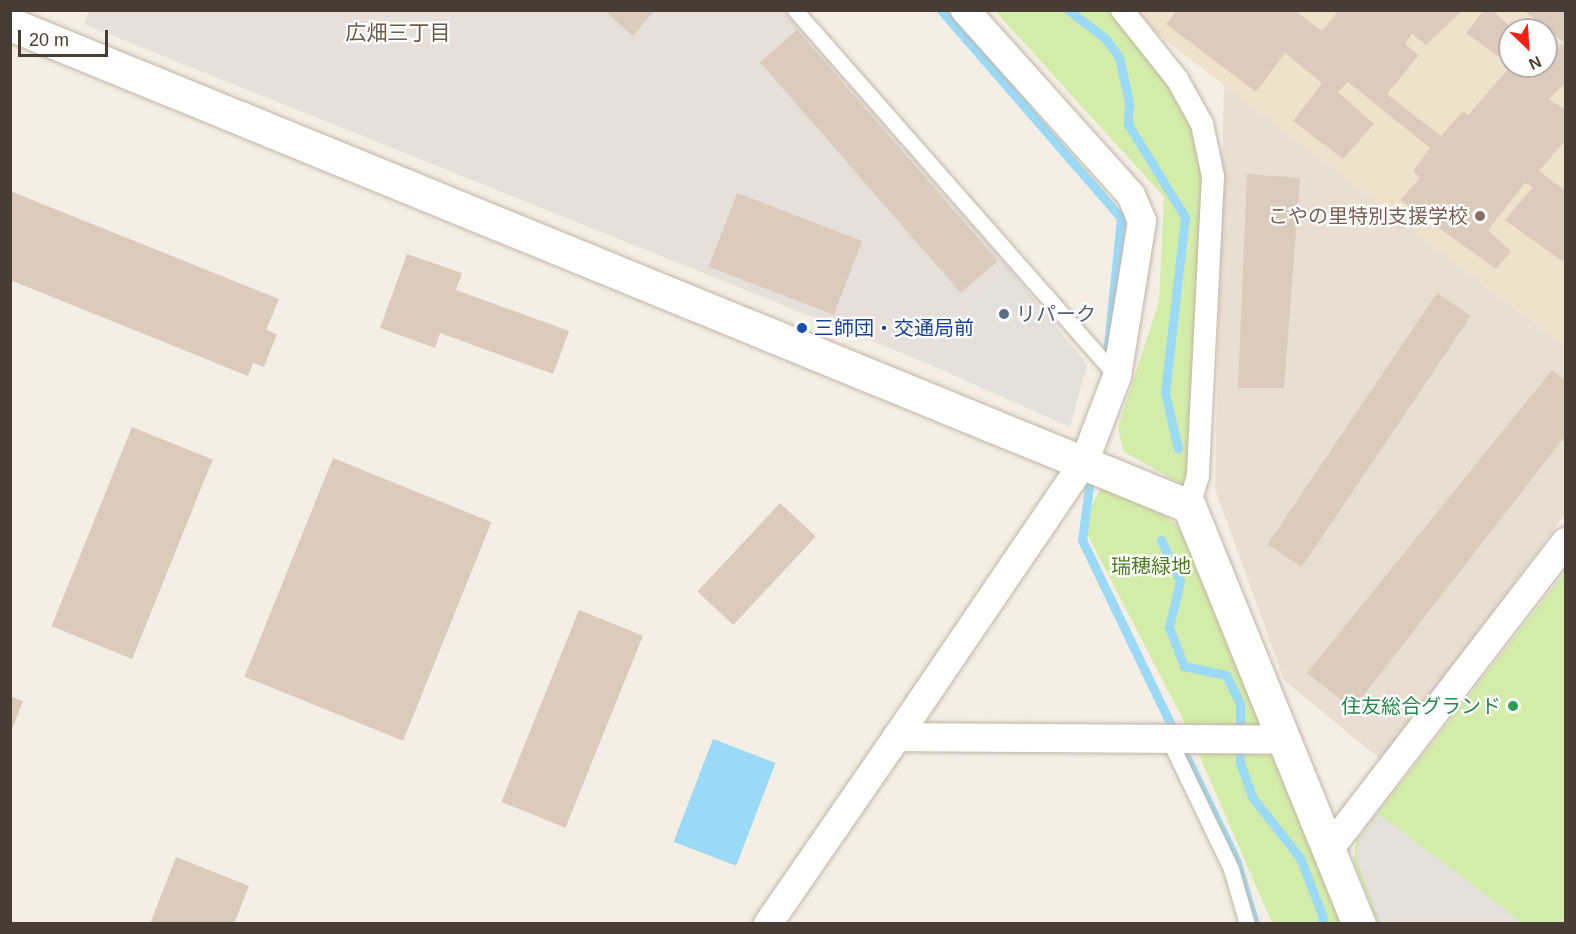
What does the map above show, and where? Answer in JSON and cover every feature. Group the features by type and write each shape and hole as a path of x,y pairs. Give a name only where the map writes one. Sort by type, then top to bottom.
{"street":[{"path":"768,924 1085,460 1117,376 1142,221 1131,195 965,10"},
{"path":"1122,10 1177,79 1202,124 1213,176 1198,476 1189,506 1359,924"},
{"path":"10,24 1085,460 1189,506"},
{"path":"1330,848 1566,542"},
{"path":"897,737 1170,742 1284,740"}],"lane":[{"path":"795,10 1117,376"},
{"path":"1170,742 1231,869 1247,924"}],"shaded area":[{"path":"89,10 784,11 1010,269 917,359 84,24"},
{"name":"こやの里特別支援学校","path":"1138,11 1565,11 1565,347 1155,32"},
{"path":"1224,84 1565,347 1565,514 1382,761 1284,680 1215,489"},
{"name":"リパーク","path":"1010,269 1087,365 1070,427 917,359"},
{"path":"1379,814 1523,923 1380,923 1357,861 1359,839"}],"green space":[{"path":"995,11 1116,11 1197,124 1210,178 1190,489 1124,452 1118,428 1159,301 1164,197"},
{"name":"瑞穂緑地","path":"1102,486 1150,503 1177,526 1191,550 1341,923 1272,923 1188,729 1082,524"},
{"name":"住友総合グランド","path":"1565,572 1565,923 1378,923 1354,861 1356,841"}],"water":[{"path":"713,739 776,763 736,866 674,842"}],"building":[{"path":"604,10 655,10 633,36"},
{"path":"1177,10 1294,10 1322,31 1339,10 1463,10 1426,45 1412,34 1405,44 1419,55 1387,94 1441,136 1463,111 1468,115 1500,78 1558,78 1558,48 1561,44 1566,47 1566,82 1549,99 1566,110 1566,140 1539,171 1566,191 1566,257 1562,261 1505,220 1533,187 1525,183 1488,230 1511,251 1496,269 1400,200 1420,178 1413,171 1430,148 1348,82 1338,92 1374,124 1343,159 1293,121 1322,83 1285,53 1256,92 1166,24"},
{"path":"1484,10 1492,10 1501,18 1498,18 1498,56 1466,33"},
{"path":"1523,10 1566,10 1566,44 1558,38 1558,18 1533,18"},
{"path":"797,30 998,261 961,293 760,62"},
{"path":"1247,174 1300,178 1284,388 1238,388"},
{"path":"10,191 279,299 266,330 277,334 264,367 253,363 248,376 10,280"},
{"path":"737,193 862,241 834,315 709,267"},
{"path":"407,254 462,273 456,290 569,331 553,374 440,333 435,348 380,328"},
{"path":"1437,293 1471,316 1302,567 1268,544"},
{"path":"1552,370 1566,381 1566,435 1353,709 1307,673"},
{"path":"132,427 213,460 132,659 51,626"},
{"path":"333,458 492,522 403,741 245,677"},
{"path":"780,503 816,536 733,625 697,591"},
{"path":"579,610 643,636 565,828 501,802"},
{"path":"10,696 23,701 11,732 10,732"},
{"path":"176,857 249,886 234,924 150,924"}],"waterway":[{"path":"941,10 1121,218 1107,355"},
{"path":"1068,10 1105,38 1119,57 1129,102 1128,124 1185,217 1165,392 1178,449"},
{"path":"1091,472 1082,540 1236,860 1255,924"},
{"path":"1161,540 1180,581 1169,627 1184,666 1226,675 1240,704 1240,763 1253,798 1300,858 1323,917 1321,924"}],"place":[{"name":"こやの里特別支援学校","path":"1480,216"},
{"name":"リパーク","path":"1004,314"},
{"name":"三師団・交通局前","path":"802,328"},
{"name":"住友総合グランド","path":"1513,706"}],"district":[{"name":"広畑三丁目","path":"398,33"}]}
